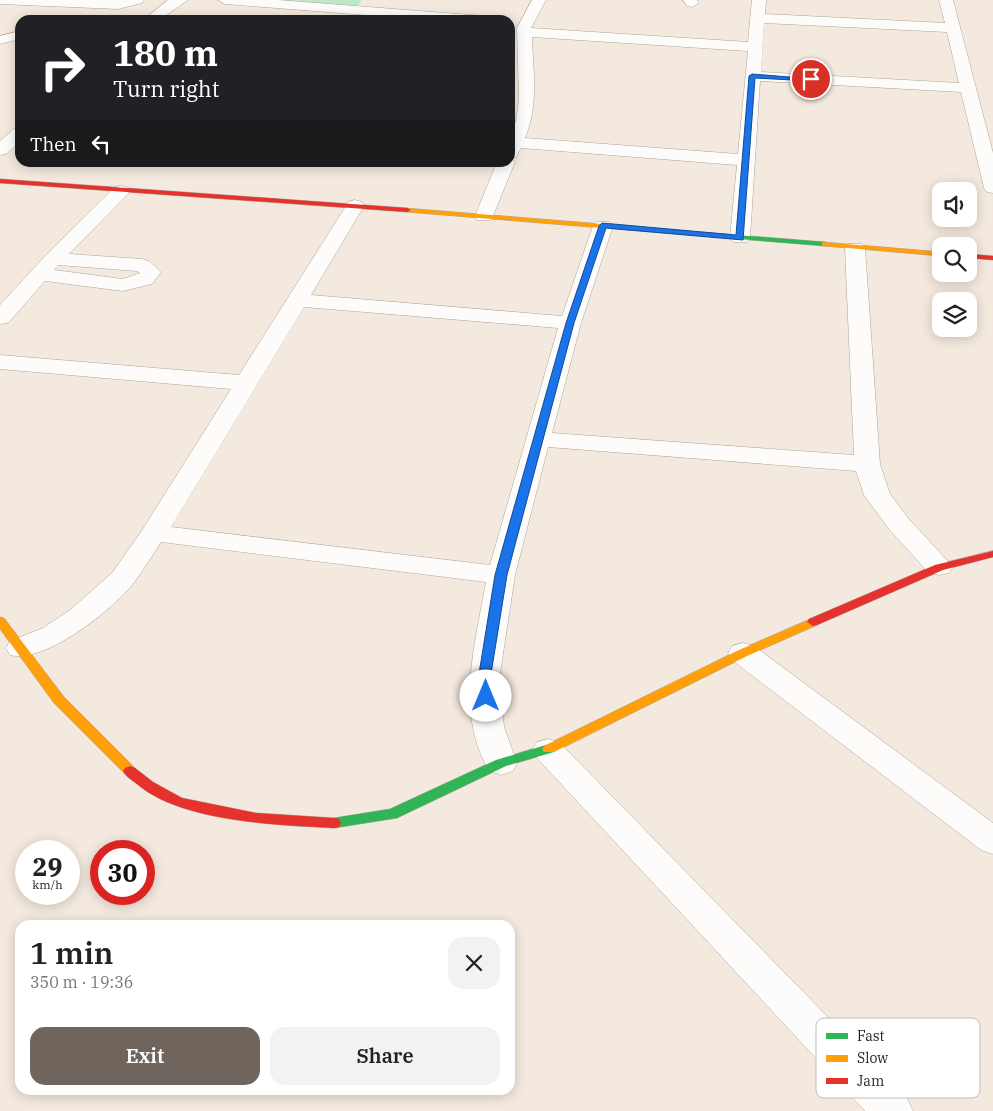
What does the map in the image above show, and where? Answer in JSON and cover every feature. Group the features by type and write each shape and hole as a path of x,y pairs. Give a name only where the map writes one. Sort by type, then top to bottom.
{"street":[{"path":"0,0 118,5 137,0"},
{"path":"156,15 170,4 181,0"},
{"path":"225,0 416,15"},
{"path":"515,142 524,121 527,100 525,27 540,0"},
{"path":"740,238 759,0"},
{"path":"946,0 993,188"},
{"path":"757,18 954,28"},
{"path":"515,24 525,27 754,47"},
{"path":"0,40 15,36"},
{"path":"752,76 968,88"},
{"path":"975,115 993,116"},
{"path":"0,150 15,137"},
{"path":"515,149 746,160"},
{"path":"484,216 504,167"},
{"path":"0,181 484,216 932,253"},
{"path":"0,318 46,266 121,191"},
{"path":"21,648 53,634 80,616 122,579 154,533 355,206"},
{"path":"501,763 488,727 484,680 501,575 570,323 602,226"},
{"path":"855,248 866,464 877,495 898,522 939,567"},
{"path":"977,257 993,258"},
{"path":"296,300 570,323"},
{"path":"0,362 246,383"},
{"path":"538,439 866,464"},
{"path":"154,533 501,575"},
{"path":"0,621 59,700 125,768 148,786 179,802 256,818 336,824 392,814 501,763 548,750 743,654 939,567 993,554"},
{"path":"743,654 991,837"},
{"path":"548,750 816,1037"},
{"path":"873,1098 882,1108"}],"green space":[{"path":"227,0 362,0 354,11"}],"traffic: fast":[{"path":"627,228 825,244"},
{"path":"334,823 392,814 501,763 549,749"}],"traffic: slow":[{"path":"407,210 627,228"},
{"path":"825,244 932,253"},
{"path":"0,621 59,700 130,771"},
{"path":"549,749 743,653 813,622"}],"traffic: jam":[{"path":"0,181 407,210"},
{"path":"977,257 993,258"},
{"path":"813,622 939,567 993,554"},
{"path":"130,771 148,786 179,802 256,818 334,823"}],"route":[{"path":"486,696 484,680 501,575 570,323 602,226 740,238 752,76 811,79"}]}
